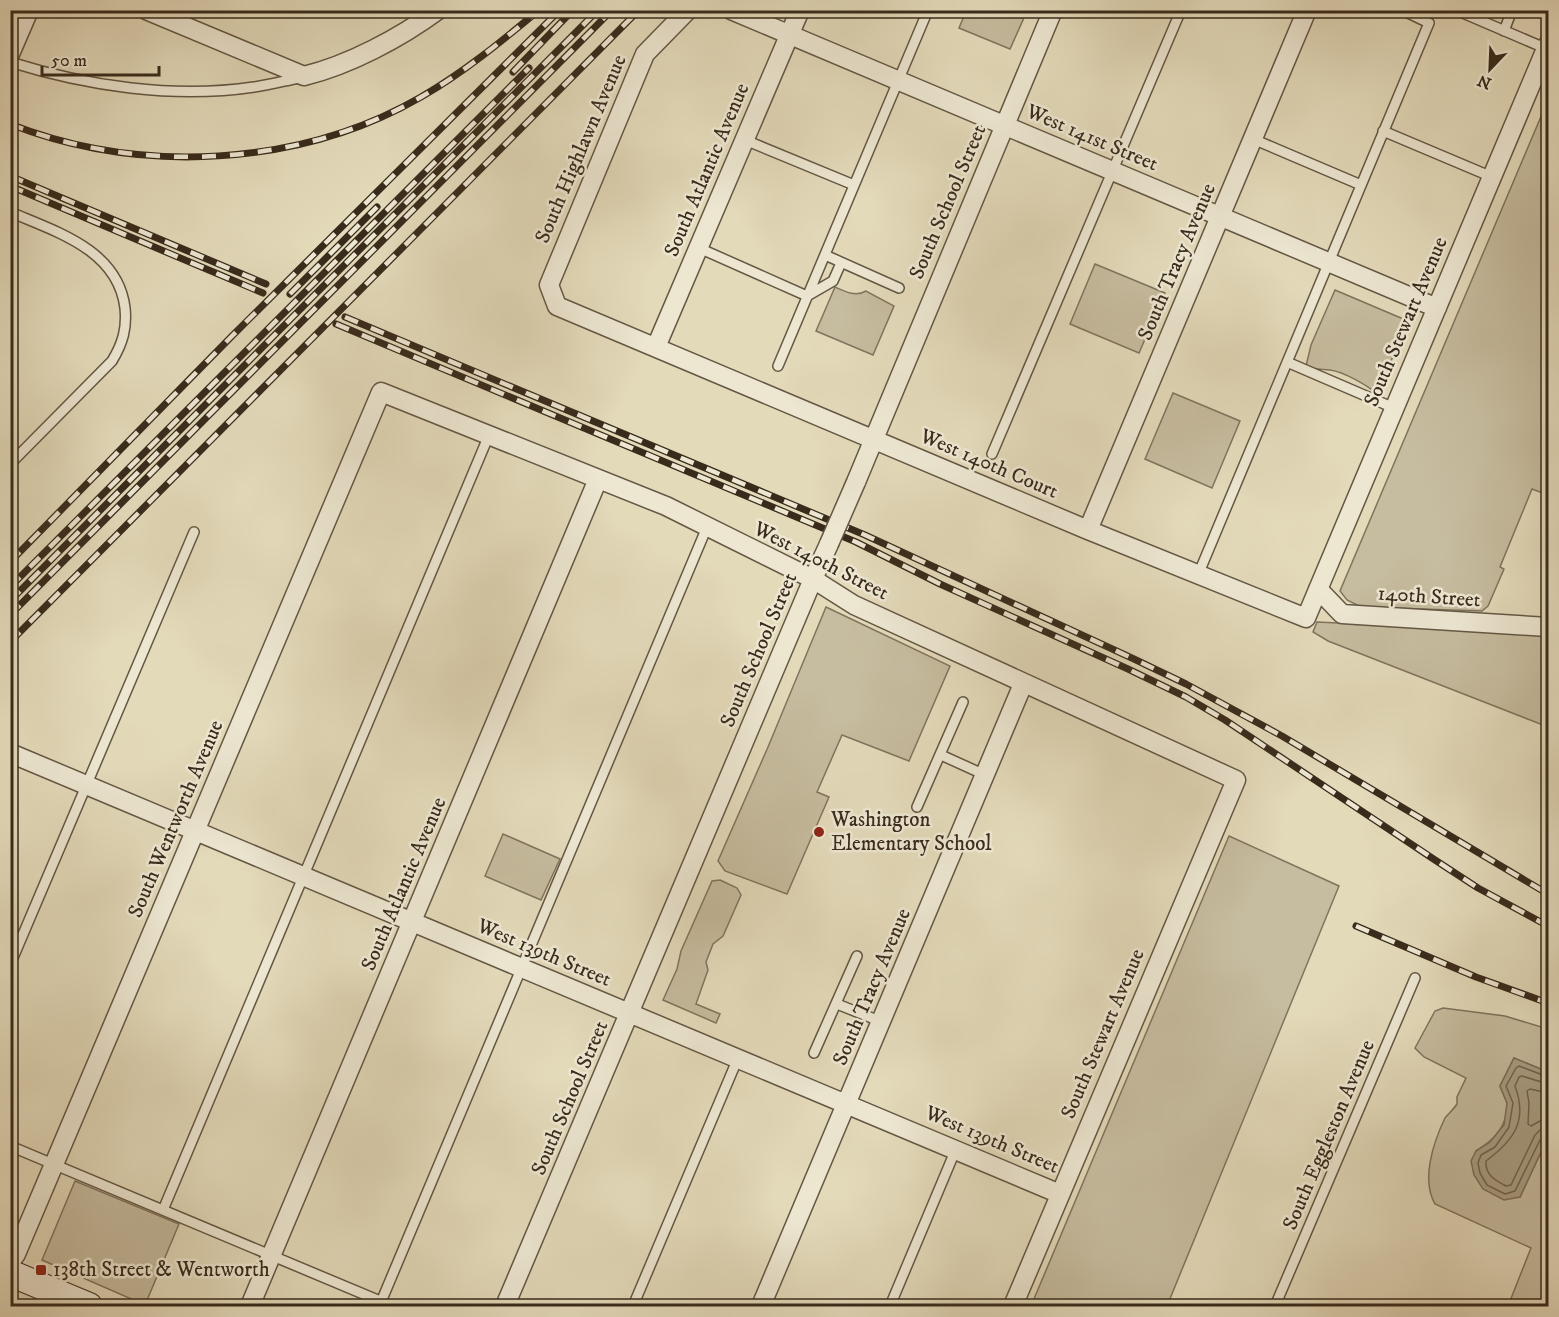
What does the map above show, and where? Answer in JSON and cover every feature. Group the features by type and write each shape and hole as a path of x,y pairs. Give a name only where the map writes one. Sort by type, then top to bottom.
{"street":[{"path":"10,54 29,10"},
{"path":"147,10 304,76 331,69 361,56 427,13"},
{"name":"South Highlawn Avenue","path":"549,285 645,54 688,10"},
{"name":"West 141st Street","path":"730,10 1437,308"},
{"name":"South Atlantic Avenue","path":"656,347 800,10"},
{"name":"South School Street","path":"505,1306 813,579 830,544 1053,10"},
{"name":"South Tracy Avenue","path":"1088,530 1307,10"},
{"name":"South Stewart Avenue","path":"1306,618 1548,48"},
{"name":"West 140th Court","path":"549,285 557,306 1088,530 1306,618"},
{"name":"West 140th Street","path":"381,392 666,506 813,579 854,605 1236,780"},
{"name":"South Wentworth Avenue","path":"10,1262 54,1165 381,392"},
{"name":"South Atlantic Avenue","path":"250,1306 598,479"},
{"name":"140th Street","path":"1318,589 1342,615 1548,627"},
{"name":"South Tracy Avenue","path":"762,1306 1023,684"},
{"name":"West 139th Street","path":"10,753 1060,1194"},
{"name":"South Stewart Avenue","path":"1013,1306 1236,780"},
{"path":"10,1274 78,1304"}],"lane":[{"path":"778,366 928,10"},
{"path":"992,454 1181,10"},
{"path":"1198,575 1429,23 1402,10"},
{"path":"1456,10 1548,48"},
{"path":"1504,31 1512,10"},
{"path":"10,62 91,83 146,90 253,87 304,76"},
{"path":"1383,131 1492,177"},
{"path":"1252,139 1361,186"},
{"path":"745,140 854,185"},
{"path":"10,212 76,242 104,263 120,287 126,317 122,345 112,361 10,464"},
{"path":"699,248 807,296"},
{"path":"825,255 899,288"},
{"path":"807,296 833,281 841,263"},
{"path":"1287,362 1394,408"},
{"path":"163,1210 489,435"},
{"path":"381,1302 707,527"},
{"path":"10,965 194,532"},
{"path":"917,807 963,702"},
{"path":"941,755 985,775"},
{"path":"814,1053 857,956"},
{"name":"South Eggleston Avenue","path":"1275,1306 1415,978"},
{"path":"837,1004 882,1022"},
{"path":"633,1306 738,1058"},
{"path":"10,1146 392,1306"},
{"path":"890,1306 956,1149"}],"shaded area":[{"path":"966,10 1027,11 1010,49 959,28"},
{"path":"1548,100 1548,495 1532,489 1500,567 1504,569 1488,606 1482,611 1361,607 1347,600 1340,591"},
{"path":"1095,264 1165,293 1139,353 1070,324"},
{"path":"835,287 855,294 866,291 894,306 873,355 816,331"},
{"path":"1335,290 1408,321 1377,394 1342,373 1306,366 1311,345"},
{"path":"1173,393 1240,421 1212,488 1145,459"},
{"path":"826,607 950,666 909,761 842,735 817,792 829,797 787,894 725,871 718,861"},
{"path":"1317,622 1548,633 1548,727 1328,641 1313,632"},
{"path":"503,834 560,859 541,900 485,876"},
{"path":"1229,836 1339,886 1167,1306 1031,1306"},
{"path":"720,880 737,888 741,895 723,936 713,944 706,962 708,970 696,1004 720,1014 716,1023 663,1000 677,969 681,951 712,881"},
{"path":"1443,1008 1505,1016 1548,1029 1548,1072 1514,1058 1500,1086 1507,1104 1505,1119 1494,1138 1476,1151 1520,1197 1548,1137 1547,1306 1508,1306 1531,1248 1435,1204 1431,1194 1430,1161 1436,1139 1445,1118 1457,1104 1457,1097 1466,1078 1424,1057 1415,1048 1435,1011"},
{"path":"75,1181 179,1224 145,1305 42,1260"}],"water":[{"path":"1514,1058 1548,1072 1548,1137 1520,1197 1504,1200 1483,1189 1474,1175 1471,1161 1476,1151 1490,1142 1504,1125 1507,1103 1500,1086"}],"railway":[{"path":"10,124 60,140 112,151 165,156 219,156 272,150 324,138 374,120 421,97 467,67 539,10"},
{"path":"10,562 232,336 560,10"},
{"path":"513,72 573,10"},
{"path":"10,601 598,10"},
{"path":"10,615 612,10"},
{"path":"10,642 639,10"},
{"path":"10,587 529,68"},
{"path":"10,176 266,284"},
{"path":"10,186 263,293"},
{"path":"290,294 377,207"},
{"path":"345,317 865,535 1134,659 1186,684 1282,736 1548,894"},
{"path":"336,324 856,542 940,584 1186,697 1225,720 1478,888 1548,926"},
{"path":"1356,926 1476,977 1548,1003"}],"place":[{"name":"Washington Elementary School","path":"819,832"},
{"name":"138th Street & Wentworth","path":"41,1270"}]}
